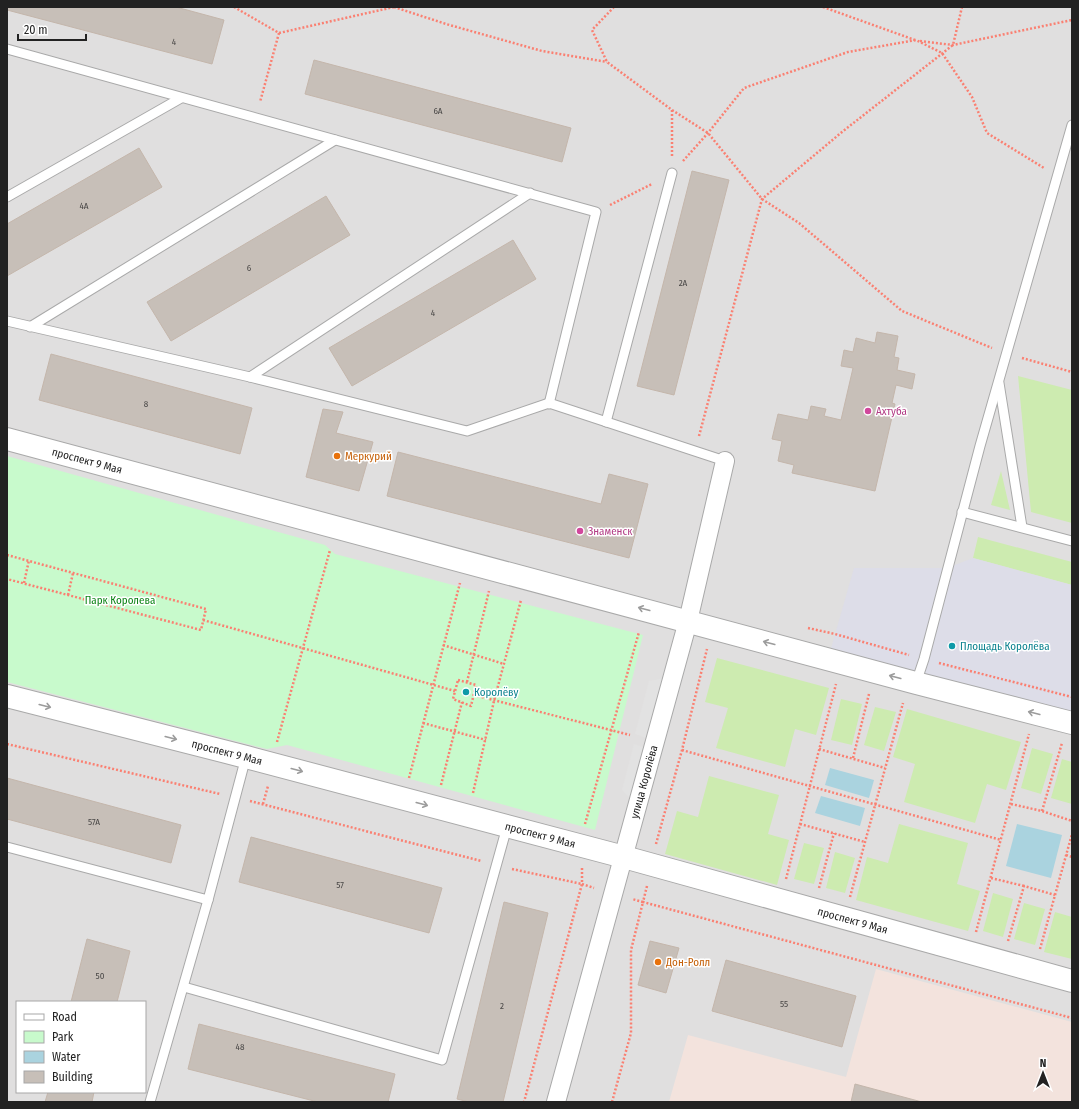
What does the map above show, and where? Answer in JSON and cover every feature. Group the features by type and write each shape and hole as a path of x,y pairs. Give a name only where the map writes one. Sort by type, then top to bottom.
{"street":[{"name":"проспект 9 Мая","path":"7,439 688,621 910,691 1072,722"},
{"name":"улица Королёва","path":"556,1102 688,621 725,461"},
{"name":"проспект 9 Мая","path":"7,696 246,757 624,857 1072,981"}],"lane":[{"path":"7,49 596,212 549,404"},
{"path":"7,198 181,98"},
{"path":"910,691 924,659 962,512 1072,125"},
{"path":"30,327 335,140"},
{"path":"606,422 672,173"},
{"path":"250,378 530,193"},
{"path":"7,321 467,431 549,404 725,461"},
{"path":"999,380 1022,528"},
{"path":"962,512 1072,541"},
{"path":"150,1102 184,987 246,757"},
{"path":"184,987 442,1060 507,827"},
{"path":"7,847 208,900"}],"path":[{"path":"234,7 280,33 394,7 542,51 607,62 672,110 708,133 762,199 799,223 902,311 1006,354 1072,372"},
{"path":"607,62 592,30 614,7"},
{"path":"823,7 916,40 942,53 972,97 986,133 1058,176"},
{"path":"695,451 762,199 842,132 952,45 962,7"},
{"path":"596,212 672,173 708,133 744,88 848,52 916,40 952,45 1072,20"},
{"path":"256,118 280,33"},
{"path":"672,110 672,173"},
{"path":"277,744 330,550"},
{"path":"7,555 206,609 201,630 7,578"},
{"path":"24,583 29,560"},
{"path":"68,595 73,573"},
{"path":"409,780 443,645 462,577"},
{"path":"467,682 490,585"},
{"path":"472,798 494,701 522,594"},
{"path":"584,828 646,610"},
{"path":"203,620 455,692"},
{"path":"443,645 504,664"},
{"path":"654,849 682,750 708,646"},
{"path":"924,659 1072,697"},
{"path":"458,680 467,682 476,685 471,706 452,699 458,680"},
{"path":"785,882 837,680"},
{"path":"853,758 870,690"},
{"path":"850,900 885,768 910,691"},
{"path":"474,695 630,735"},
{"path":"440,789 462,702"},
{"path":"423,723 486,740"},
{"path":"976,932 1030,734"},
{"path":"1042,812 1062,743"},
{"path":"7,744 235,797 496,865 582,884 643,902 1072,1018"},
{"path":"819,749 885,768"},
{"path":"682,750 1001,840"},
{"path":"1011,804 1072,821"},
{"path":"800,824 865,842"},
{"path":"818,891 834,833"},
{"path":"1040,951 1072,834"},
{"path":"1066,855 1072,857"},
{"path":"991,878 1055,895"},
{"path":"524,1102 582,884"},
{"path":"1008,942 1024,886"},
{"path":"612,1102 631,1033 631,950 643,902"}],"shaded area":[{"path":"7,7 1072,7 1072,1102 7,1102"},
{"name":"Площадь Королёва","path":"973,558 1072,585 1072,722 828,659 854,568 947,568"},
{"path":"665,678 649,739 635,734 649,681"},
{"path":"634,744 646,748 633,802 622,790"},
{"path":"876,969 1072,1022 1072,1102 669,1102 688,1035 846,1077"}],"green space":[{"path":"1018,376 1072,390 1072,523 1031,512"},
{"name":"Парк Королева","path":"7,456 325,545 335,554 643,635 595,830 287,745 267,749 7,682"},
{"path":"1001,471 1010,510 991,505"},
{"path":"978,537 1072,562 1072,585 973,558"},
{"path":"717,658 829,688 816,735 795,729 785,767 716,748 728,708 705,702"},
{"path":"841,699 862,704 852,745 831,740"},
{"path":"875,707 896,712 884,751 864,745"},
{"path":"907,709 1021,742 1006,790 987,784 975,823 904,802 915,764 893,757"},
{"path":"1032,748 1053,754 1041,794 1021,788"},
{"path":"1062,759 1072,762 1072,804 1051,798"},
{"path":"709,776 779,795 768,834 789,840 777,885 665,854 677,811 698,817"},
{"path":"899,824 968,843 957,884 980,891 968,931 856,900 867,857 888,863"},
{"path":"804,843 824,848 814,884 794,879"},
{"path":"835,852 855,858 845,893 826,888"},
{"path":"993,893 1013,899 1003,937 983,931"},
{"path":"1024,903 1045,909 1035,945 1014,939"},
{"path":"1055,912 1072,917 1072,959 1044,952"}],"water":[{"path":"830,768 874,780 869,798 825,785"},
{"path":"821,796 865,808 860,826 815,813"},
{"path":"1017,824 1062,835 1051,878 1006,866"}],"building":[{"path":"7,7 176,7 224,20 212,64 7,10"},
{"path":"314,60 571,128 562,162 305,94"},
{"path":"139,148 162,187 7,276 7,224"},
{"path":"692,171 729,180 674,395 637,386"},
{"path":"326,196 350,235 171,341 147,302"},
{"path":"513,240 536,279 352,386 329,348"},
{"name":"Ахтуба","path":"877,332 898,336 894,357 899,358 897,370 915,374 912,389 896,385 892,403 895,404 875,491 792,473 794,465 778,461 782,441 772,439 778,414 808,420 811,406 826,409 824,416 841,420 853,368 841,366 844,350 853,352 856,338 875,343"},
{"path":"51,354 252,408 240,454 39,400"},
{"path":"323,409 343,412 336,433 373,442 359,491 306,477"},
{"name":"Знаменск","path":"398,452 601,504 609,474 648,484 629,558 387,496"},
{"path":"7,778 181,825 171,863 7,819"},
{"path":"251,837 442,888 429,933 239,882"},
{"path":"504,902 548,913 503,1102 469,1102 457,1099"},
{"path":"87,939 130,951 117,1001 71,1001"},
{"path":"650,941 679,948 666,993 638,985"},
{"path":"726,960 856,996 842,1047 712,1011"},
{"path":"199,1024 395,1074 388,1102 318,1102 188,1069"},
{"path":"855,1084 922,1102 851,1102"},
{"path":"48,1093 94,1093 92,1102 45,1102"}],"place":[{"name":"Ахтуба","path":"868,411"},
{"name":"Меркурий","path":"337,456"},
{"name":"Знаменск","path":"580,531"},
{"name":"Площадь Королёва","path":"952,646"},
{"name":"Королёву","path":"466,692"},
{"name":"Дон-Ролл","path":"658,962"}]}
